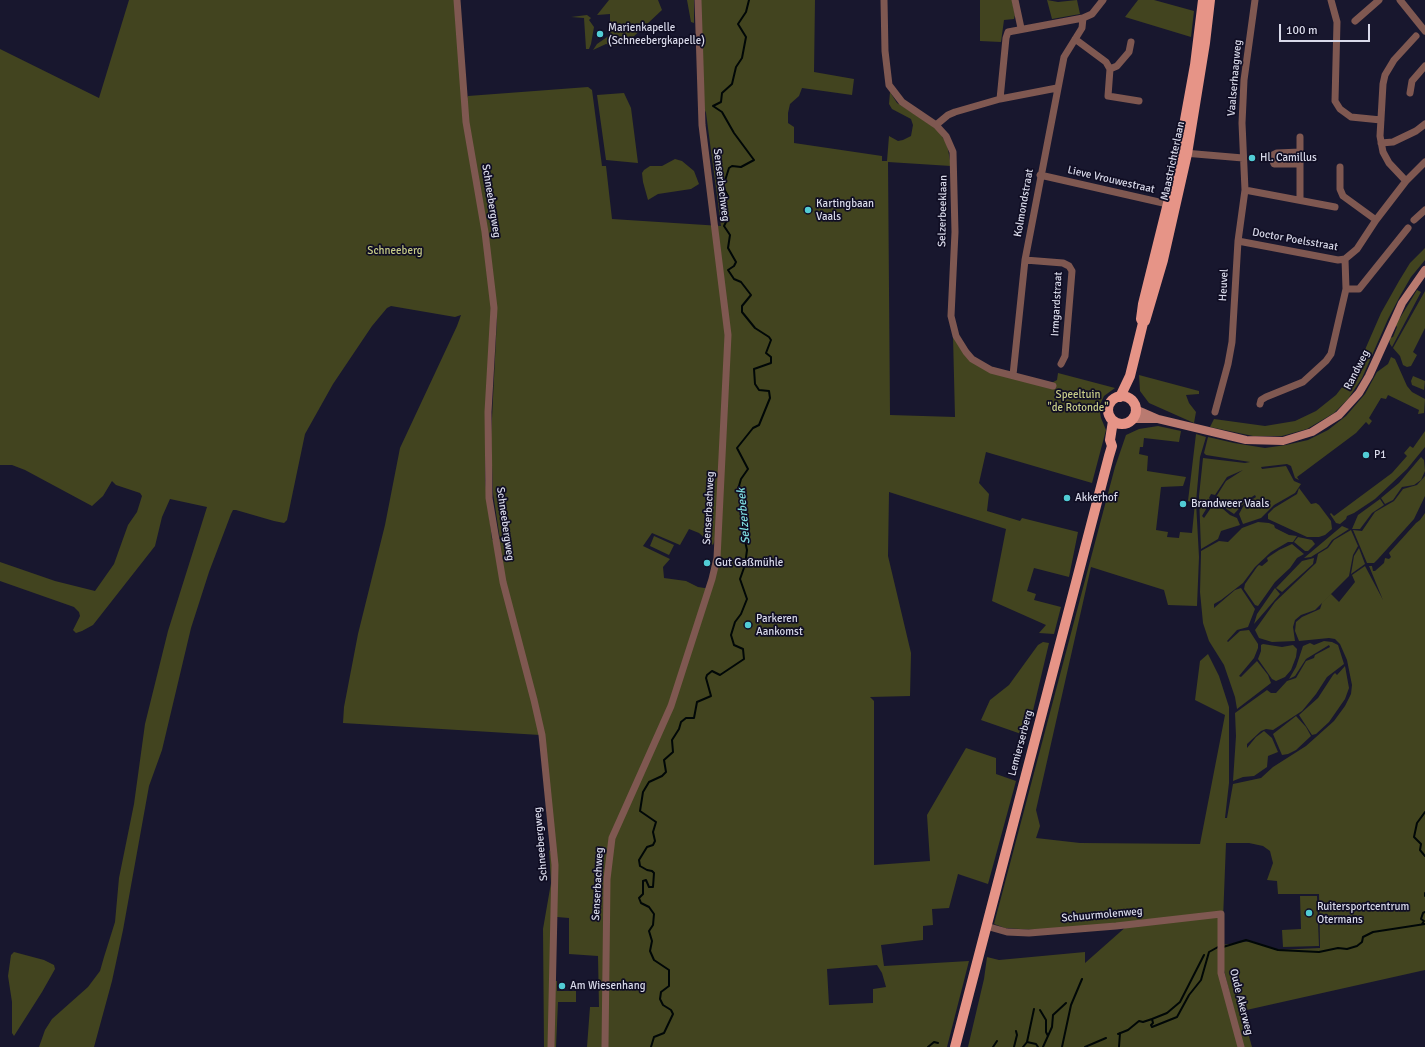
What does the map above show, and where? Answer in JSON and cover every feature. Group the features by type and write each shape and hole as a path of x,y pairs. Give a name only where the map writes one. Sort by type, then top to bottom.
{"main road":[{"name":"Maastrichterlaan","path":"1184,153 1203,0"},
{"name":"Maastrichterlaan","path":"1118,423 1109,415 1108,407 1113,400 1129,406 1130,376 1143,323 1151,306 1184,153 1206,43 1210,0"},
{"name":"Randweg","path":"1129,406 1158,419 1232,438 1262,442 1292,439 1322,427 1344,411 1359,393 1369,376 1402,303 1425,270"},
{"path":"1118,423 1129,406"},
{"name":"Lemierserberg","path":"955,1047 1112,446 1110,440 1118,423"}],"street":[{"name":"Schneebergweg","path":"457,0 466,122 485,232 494,308 488,412 489,498 503,582 533,693 542,735 554,865 551,1047"},
{"name":"Senserbachweg","path":"606,1047 607,879 612,838 671,706 712,580 717,558 728,335 702,125 698,0"},
{"name":"Selzerbeeklaan","path":"884,0 884,51 889,85 902,102 936,125 951,146 954,165 955,232 951,316 952,326 961,345 972,359 991,370 1053,386"},
{"path":"1015,0 1021,28"},
{"path":"1000,99 1006,34 1011,30 1083,18 1092,14 1103,0"},
{"name":"Vaalserhaagweg","path":"1243,158 1242,123 1244,80 1255,0"},
{"path":"1331,0 1337,22 1336,101 1340,109 1351,117 1381,120"},
{"path":"1356,21 1379,0"},
{"path":"1400,0 1424,28"},
{"name":"Kolmondstraat","path":"1013,375 1025,260 1057,88 1064,58 1082,28 1083,18"},
{"path":"1406,181 1386,159 1381,143 1381,120 1385,75 1394,60 1416,36"},
{"path":"1075,39 1106,62 1110,69 1108,96 1139,101"},
{"path":"1110,69 1117,66 1129,52 1131,42"},
{"path":"1410,93 1412,81 1425,66"},
{"path":"936,125 948,115 955,112 1000,99 1057,88"},
{"path":"1381,143 1392,142 1416,131 1425,124"},
{"path":"1300,137 1300,200"},
{"path":"1300,152 1277,153 1273,154 1272,158 1273,162 1277,164 1300,164"},
{"path":"1184,153 1243,158"},
{"name":"Heuvel","path":"1215,412 1228,364 1232,342 1238,241 1245,190 1243,158"},
{"name":"Doctor Poelsstraat","path":"1238,241 1338,260 1345,259 1357,250 1376,220 1406,181 1424,165"},
{"path":"1340,167 1340,189 1343,196 1376,220"},
{"name":"Lieve Vrouwestraat","path":"1040,175 1172,205"},
{"path":"1245,190 1335,207"},
{"path":"1414,220 1425,210"},
{"path":"1346,289 1359,289 1408,228"},
{"path":"1260,404 1266,397 1303,382 1326,361 1331,354 1346,289 1345,259"},
{"name":"Irmgardstraat","path":"1025,260 1063,263 1069,266 1072,271 1065,356 1061,364"},
{"name":"Schuurmolenweg","path":"986,926 1007,932 1029,932 1116,926 1221,914"},
{"name":"Oude Akerweg","path":"1221,914 1221,973 1241,1047"}],"green space":[{"path":"129,0 456,0 464,121 482,222 493,306 489,380 485,413 485,480 492,540 500,539 493,493 491,438 497,318 486,225 468,121 468,96 588,87 592,90 602,166 606,166 612,219 721,226 706,113 702,103 700,0 815,0 814,72 854,79 852,95 802,88 799,96 790,104 788,113 788,123 794,127 794,143 882,156 882,161 887,161 889,136 898,141 903,140 911,136 913,125 911,119 892,109 889,104 890,92 897,103 928,122 939,132 947,144 951,166 888,162 890,415 955,417 953,336 968,358 984,369 997,374 1046,386 1057,380 1058,373 1115,388 1104,396 1099,407 1101,418 1106,430 1092,483 986,452 979,483 989,494 987,511 1020,521 1022,518 1078,532 1069,577 1034,568 1027,591 1036,594 1034,600 1061,607 1054,634 1039,633 1046,625 992,601 1006,529 889,492 888,556 911,653 910,696 870,697 874,701 874,865 930,861 927,815 966,748 996,758 996,774 1016,781 988,884 958,874 949,908 932,909 933,925 923,926 923,940 881,945 884,966 969,961 947,1047 587,1047 590,1007 599,1007 598,956 569,954 569,918 557,917 557,863 555,842 550,843 540,735 343,723 344,707 358,634 385,525 400,448 461,315 455,317 391,306 387,308 372,326 333,384 305,434 287,520 284,523 236,510 233,510 231,514 209,572 191,628 162,750 149,786 123,930 112,981 94,1047 39,1047 45,1030 52,1019 88,987 100,971 115,922 119,878 134,804 145,724 168,631 207,507 170,499 162,517 155,546 93,625 82,631 76,633 73,630 80,616 79,612 74,607 0,581 0,562 55,581 95,591 114,564 128,525 137,512 142,496 140,493 116,485 112,481 103,496 92,506 25,470 12,465 0,465 0,49 99,98","holes":["689,529 699,533 713,545 716,537 721,539 719,559 711,589 698,587 686,581 664,578 663,567 670,559 643,546 652,533 680,545","877,965 882,973 886,987 873,989 873,1003 829,1005 827,969"]},
{"path":"609,0 658,0 662,10 631,39 614,46 606,44 593,50 597,44 610,35 610,14 597,15"},
{"path":"687,0 694,0 694,23 691,22"},
{"path":"980,0 1012,0 1015,15 1014,19 1004,20 1001,42 980,41"},
{"path":"1047,0 1058,2 1077,0 1080,14 1052,19"},
{"path":"1138,0 1154,0 1194,11 1191,37 1125,17"},
{"path":"587,15 591,18 589,20 594,27 589,49 586,49 584,18 571,17"},
{"path":"624,93 631,108 638,163 606,160 597,95"},
{"path":"675,159 682,161 694,171 699,184 691,189 658,194 648,200 642,173 650,166 662,166"},
{"path":"1425,248 1425,260 1411,277 1400,296 1388,319 1362,378 1348,399 1334,413 1307,429 1282,436 1253,436 1210,427 1214,419 1265,426 1295,421 1316,411 1336,395 1357,368 1381,313 1399,281 1410,263"},
{"path":"1417,290 1421,292 1392,347 1389,338 1393,337 1397,327 1395,324"},
{"path":"1425,291 1425,328 1413,352 1417,355 1411,366 1407,367 1403,365 1400,356 1393,348"},
{"path":"1391,357 1395,359 1407,386 1412,392 1425,399 1424,413 1418,414 1419,410 1388,395 1386,399 1381,398 1369,418 1372,421 1369,425 1366,422 1356,433 1297,477 1299,480 1295,478 1291,466 1287,464 1261,467 1262,469 1286,466 1294,481 1301,484 1295,493 1274,505 1261,518 1243,524 1239,514 1244,505 1256,497 1255,495 1247,500 1234,514 1216,502 1216,497 1226,481 1243,470 1227,477 1215,495 1211,494 1209,498 1211,501 1202,516 1204,518 1215,502 1230,515 1237,518 1240,525 1221,531 1218,539 1201,549 1199,496 1203,458 1245,463 1250,462 1206,455 1204,453 1208,437 1265,448 1308,440 1328,430 1346,416 1365,394 1377,372 1388,364"},
{"path":"1139,375 1199,391 1199,394 1186,395 1189,403 1196,412 1194,423 1149,403 1140,391"},
{"path":"1413,376 1425,381 1424,390 1412,385 1411,381"},
{"path":"1158,426 1181,431 1179,442 1144,438 1143,447 1140,447 1139,454 1148,456 1147,471 1186,477 1183,486 1161,487 1156,530 1168,532 1167,537 1179,538 1180,532 1192,533 1195,503 1188,501 1196,434 1206,437 1200,457 1196,502 1199,557 1197,606 1168,605 1164,590 1091,567 1036,810 1040,826 1036,838 1080,843 1200,844 1225,715 1195,700 1200,661 1208,654 1219,676 1229,707 1229,783 1225,818 1227,818 1233,784 1261,778 1273,767 1306,746 1334,721 1345,706 1351,694 1352,685 1347,660 1340,644 1335,639 1329,638 1299,641 1295,631 1296,622 1302,617 1320,609 1322,603 1331,594 1339,602 1355,582 1352,575 1365,566 1383,600 1369,566 1372,566 1373,571 1375,571 1384,563 1385,558 1389,559 1391,557 1389,553 1425,513 1425,970 1242,1011 1252,1047 1243,1047 1222,962 1218,969 1238,1047 968,1047 984,979 987,957 999,960 1085,952 1085,963 1128,925 1050,931 1005,928 994,924 1115,467 1126,435 1139,429","holes":["1226,843 1249,843 1263,846 1270,851 1273,863 1267,880 1277,881 1278,894 1319,894 1320,948 1277,950 1251,941 1222,945"]},
{"path":"1425,431 1425,447 1407,469 1375,499 1347,516 1346,519 1340,524 1336,523 1330,514 1331,513 1334,516 1392,473 1407,456 1404,453 1410,446 1413,448"},
{"path":"1421,457 1424,460 1425,471 1421,480 1414,485 1402,487 1393,500 1385,504 1381,498 1399,483"},
{"path":"1425,476 1425,496 1414,519 1374,563 1367,563 1353,530 1362,531 1375,512 1394,501 1403,489 1417,485"},
{"path":"1299,488 1311,504 1316,503 1319,505 1331,521 1332,529 1325,535 1319,537 1307,537 1268,519 1268,514 1274,508 1297,494"},
{"path":"1380,499 1384,505 1372,513 1360,529 1352,529 1358,515"},
{"path":"1258,522 1269,523 1274,525 1275,528 1289,535 1297,536 1293,542 1288,542 1271,552 1255,567 1243,583 1214,604 1214,608 1235,590 1241,588 1255,609 1248,627 1237,630 1227,641 1228,642 1240,631 1249,630 1258,644 1258,648 1254,658 1239,676 1241,677 1257,661 1268,675 1271,683 1237,709 1235,697 1224,665 1209,641 1203,623 1200,592 1201,551 1219,541 1228,542 1242,528"},
{"path":"1342,526 1349,529 1332,540 1327,547 1311,557 1304,558"},
{"path":"1351,530 1358,546 1353,555 1349,576 1315,610 1301,615 1295,620 1293,627 1295,641 1272,642 1259,638 1255,630 1275,602 1316,563 1318,554 1328,548 1334,540"},
{"path":"654,536 674,545 669,555 650,546"},
{"path":"1298,537 1312,540 1315,544 1308,551 1305,551 1294,542"},
{"path":"1292,544 1304,554 1297,558 1290,568 1275,582 1258,606 1255,605 1244,589 1245,584 1259,565 1262,566 1268,561 1267,558"},
{"path":"1359,548 1365,564 1351,574 1354,556"},
{"path":"1314,558 1313,564 1282,592 1276,588 1302,561"},
{"path":"1275,588 1280,594 1254,624 1257,614"},
{"path":"1324,641 1332,642 1338,645 1344,664 1327,677 1316,694 1302,711 1273,730 1266,729 1261,731 1247,744 1247,748 1256,737 1264,731 1272,738 1278,752 1268,756 1267,767 1254,776 1243,777 1233,781 1236,736 1235,713 1267,690 1271,693 1276,693 1287,681 1296,678 1306,661 1314,658 1315,655 1330,647 1329,645 1306,659 1295,676 1289,679 1296,667 1303,646 1310,643 1314,645"},
{"path":"1043,642 1049,643 1027,736 981,720 990,700 1009,685 1038,645"},
{"path":"1261,645 1282,647 1293,645 1297,649 1296,657 1291,670 1285,677 1276,681 1272,679 1258,659 1261,651"},
{"path":"1345,666 1349,688 1345,699 1329,722 1316,734 1312,735 1299,715 1318,698 1333,675 1335,673 1337,675"},
{"path":"1296,716 1306,727 1311,736 1296,750 1282,755 1273,734"},
{"path":"549,849 553,858 554,981 557,981 557,991 576,991 576,1002 558,1002 556,1047 544,1047 543,929 551,883"},
{"name":"Ruitersportcentrum Otermans","path":"1300,896 1317,896 1319,946 1283,947 1282,930 1301,929"},
{"path":"14,952 44,960 54,965 55,969 14,1036 12,1033 12,1002 8,976 11,955"}],"waterway":[{"name":"Selzerbeek","path":"651,1047 654,1037 664,1033 673,1014 671,1010 663,1005 660,999 661,992 669,986 669,970 654,960 650,951 652,941 649,931 653,925 654,914 649,907 641,903 639,898 643,894 643,881 646,880 649,887 653,887 654,873 640,866 639,860 647,847 653,845 655,841 653,832 656,822 640,811 643,792 649,782 662,776 666,772 664,760 673,752 672,740 679,729 681,722 686,718 694,718 697,702 711,696 706,678 707,675 712,671 720,675 744,659 743,649 734,645 731,635 735,622 741,614 747,599 740,579 745,565 747,550 743,532 743,498 739,486 741,479 748,469 737,448 753,428 759,425 770,398 769,391 759,390 755,384 754,369 771,363 771,357 766,353 771,340 755,328 742,312 742,306 751,295 741,282 734,279 728,270 734,266 736,262 728,248 730,235 724,226 726,222 723,207 728,196 723,187 729,168 732,166 741,167 754,160 734,133 722,112 713,106 721,102 722,93 732,84 736,67 742,58 746,37 738,24 746,12 749,0"},
{"path":"1425,812 1417,823 1414,837 1421,844 1420,850 1425,856"},
{"path":"1422,924 1424,921 1421,919 1423,913 1425,912"},
{"path":"1223,947 1246,940 1278,950 1319,952 1338,948 1347,949 1357,946 1362,942 1363,937 1373,932 1425,924"},
{"path":"1118,1034 1128,1030 1139,1021 1143,1022 1152,1019 1152,1027 1177,1017 1189,995 1201,980 1209,952 1218,947"},
{"path":"1152,1019 1167,1013 1180,1002 1204,955"},
{"path":"1062,1047 1071,1005 1082,979"},
{"path":"1043,1047 1052,1027 1053,1015 1066,1003"},
{"path":"1027,1042 1034,1009"},
{"path":"1040,1010 1046,1020 1046,1032 1048,1036"},
{"path":"1014,1047 1017,1035 1016,1031"},
{"path":"1119,1047 1120,1033"},
{"path":"1085,1047 1106,1038"},
{"path":"993,1047 997,1041"},
{"path":"928,1047 934,1042 938,1043"},
{"path":"1023,1047 1027,1042 1036,1044 1038,1047"}],"place":[{"name":"Marienkapelle (Schneebergkapelle)","path":"600,34"},
{"name":"Hl. Camillus","path":"1252,158"},
{"name":"Kartingbaan Vaals","path":"808,210"},
{"name":"P1","path":"1366,455"},
{"name":"Akkerhof","path":"1067,498"},
{"name":"Brandweer Vaals","path":"1183,504"},
{"name":"Gut Gaßmühle","path":"707,563"},
{"name":"Parkeren Aankomst","path":"748,625"},
{"name":"Ruitersportcentrum Otermans","path":"1309,913"},
{"name":"Am Wiesenhang","path":"562,986"}],"park label":[{"name":"Schneeberg","path":"395,251"},
{"name":"Speeltuin \"de Rotonde\"","path":"1078,401"}]}
